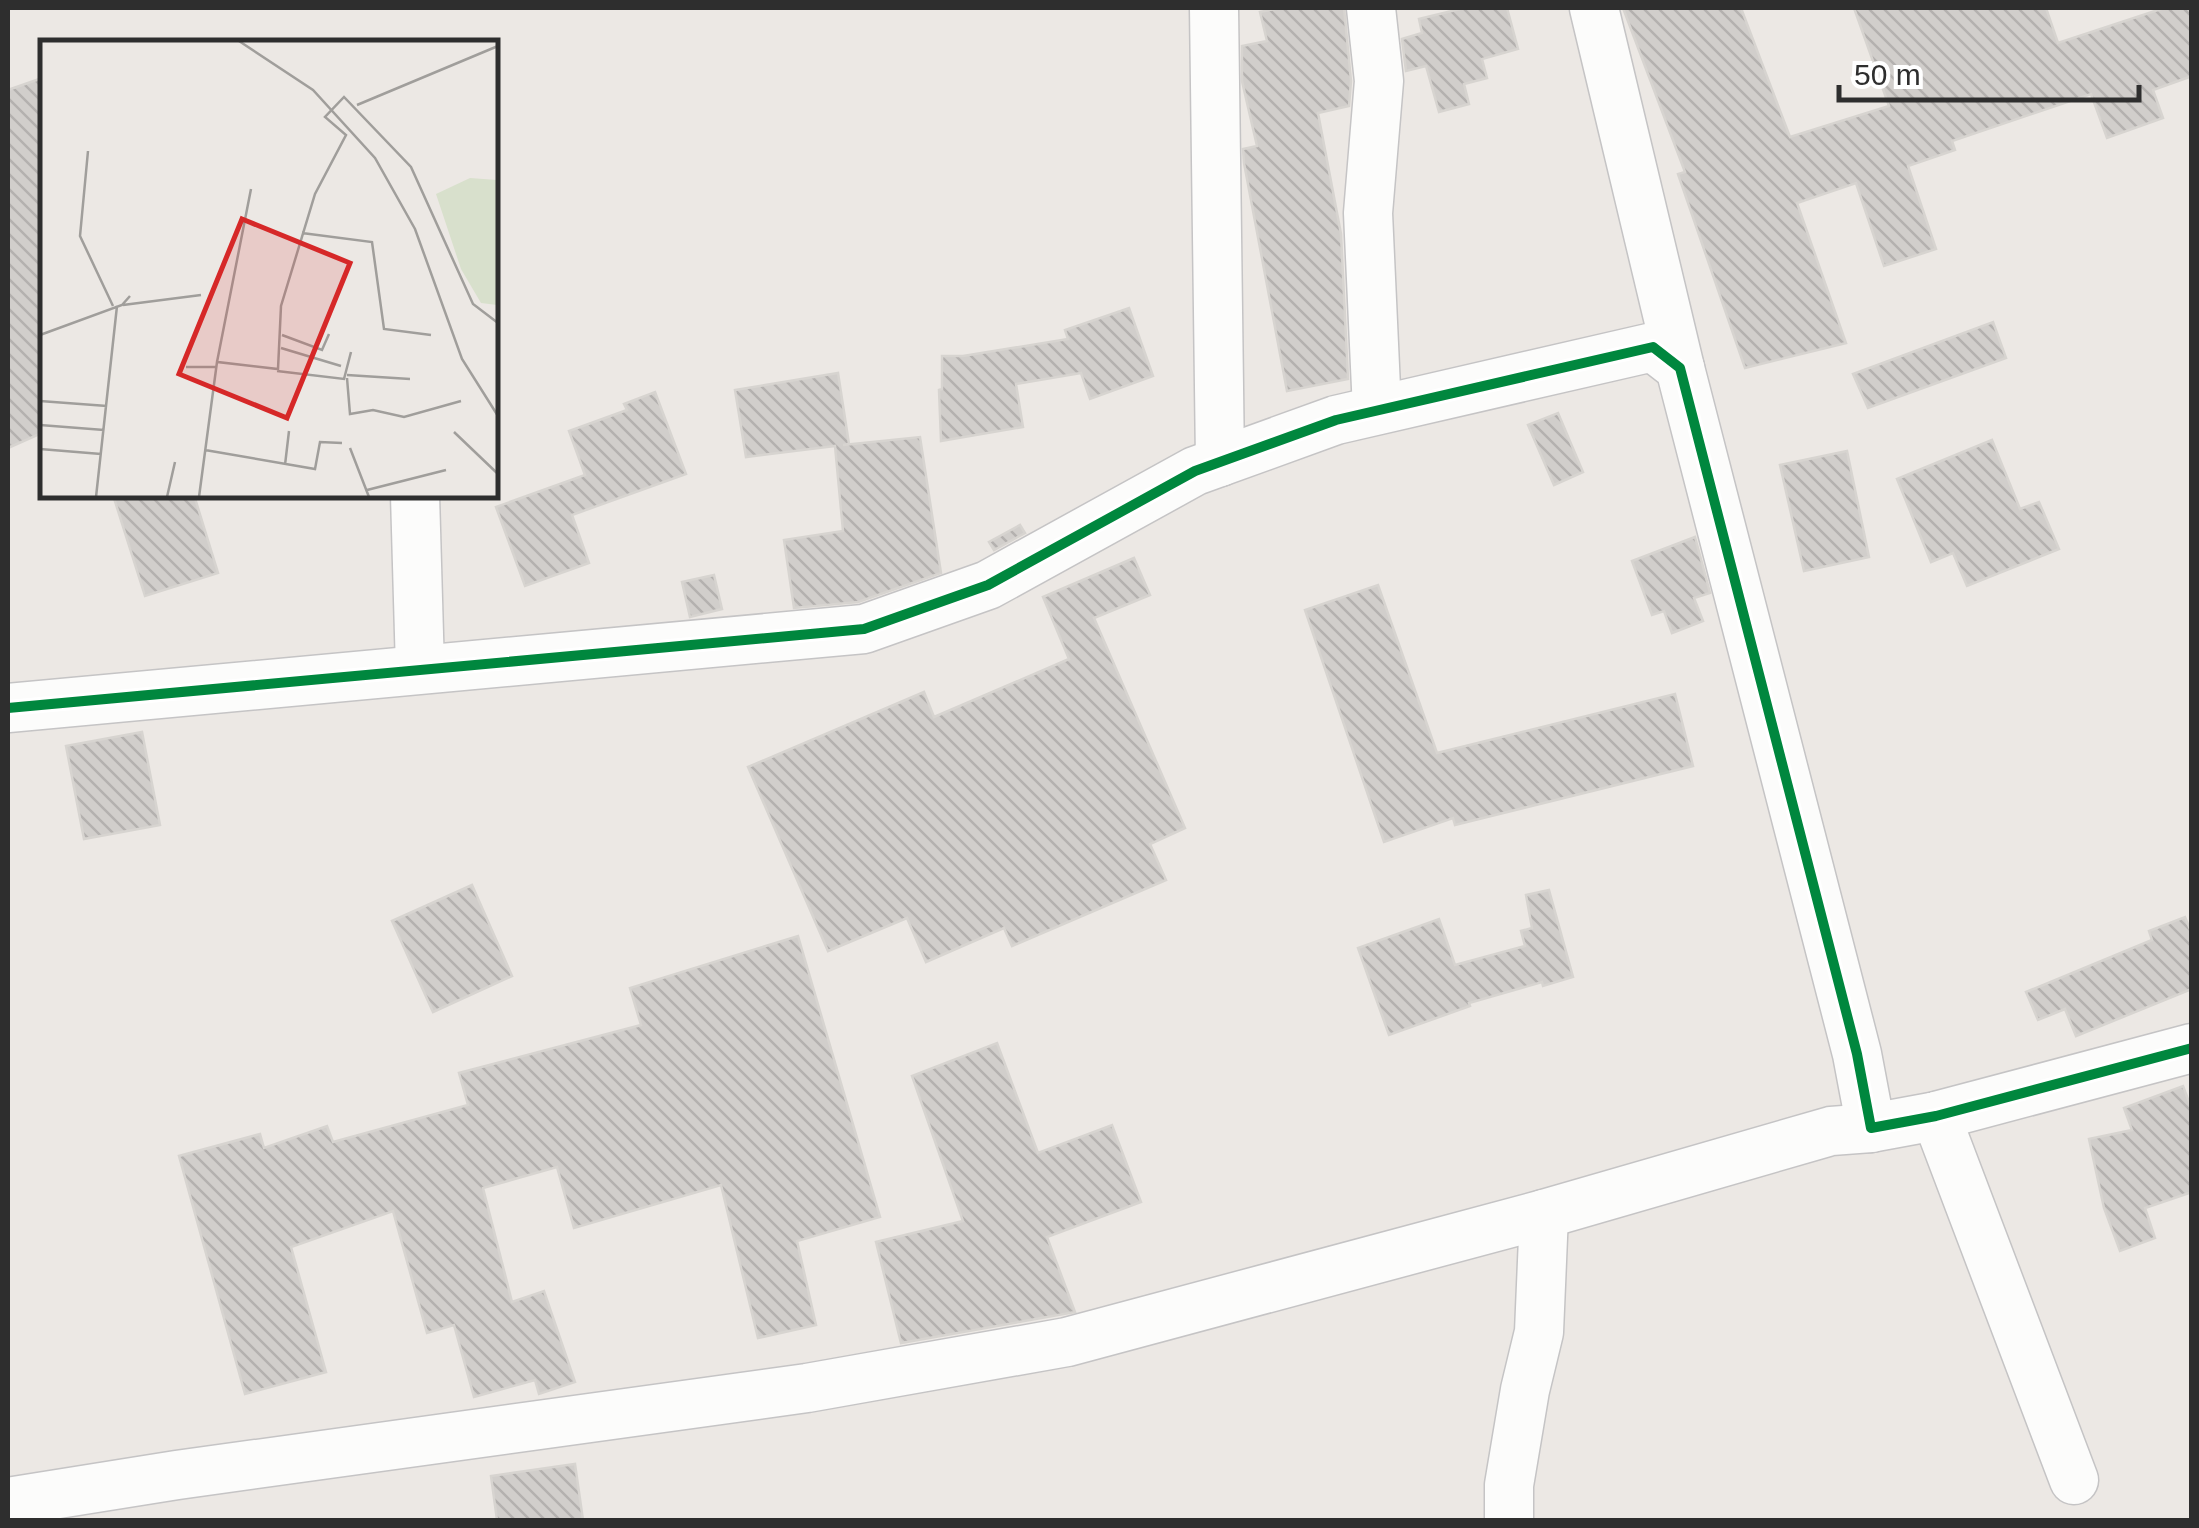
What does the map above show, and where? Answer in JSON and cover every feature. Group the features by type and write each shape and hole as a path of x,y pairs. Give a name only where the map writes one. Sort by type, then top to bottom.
{"street":[{"path":"1214,8 1220,462"},
{"path":"1371,8 1380,80 1368,212 1378,410"},
{"path":"1594,8 1680,368 1852,1035 1871,1128"},
{"path":"8,708 864,630 988,586 1195,470 1336,420 1654,347 1680,368"},
{"path":"415,498 420,669"},
{"path":"8,1502 807,1388 1066,1342 1544,1214 1831,1131 1936,1116 2192,1048"},
{"path":"1936,1116 2074,1480"},
{"path":"1509,1520 1510,1485 1525,1390 1539,1332 1544,1214"}],"building":[{"path":"1280,8 1344,8 1351,81 1349,106 1318,113 1341,234 1348,379 1287,391 1243,149 1257,146 1242,81 1242,46 1267,41 1260,12"},
{"path":"1464,8 1507,8 1518,49 1482,59 1487,78 1464,84 1469,104 1439,112 1426,66 1406,71 1402,39 1422,33 1419,19"},
{"path":"1623,8 1741,8 1790,137 1889,106 1854,8 2046,8 2058,43 2164,8 2192,8 2192,76 2153,90 2163,118 2107,138 2091,94 1952,141 1955,150 1908,166 1936,249 1884,266 1856,183 1797,203 1846,343 1745,368 1678,174 1685,172"},
{"path":"40,79 40,434 8,448 8,90"},
{"path":"1129,308 1153,376 1090,399 1081,373 1016,384 1023,427 941,441 942,356 1068,339 1065,330"},
{"path":"1993,322 2006,358 1868,408 1853,374"},
{"path":"838,373 849,444 843,445 920,437 941,573 858,602 794,608 784,540 843,531 835,446 746,457 735,390"},
{"path":"655,392 686,474 572,515 589,563 525,586 496,507 585,475 569,431 627,410 624,404"},
{"path":"1558,413 1583,472 1554,485 1528,425"},
{"path":"1992,440 2020,509 2039,502 2059,549 1967,586 1953,553 1931,562 1897,479"},
{"path":"1847,451 1869,557 1804,571 1780,465"},
{"path":"114,498 195,498 218,573 145,596"},
{"path":"1020,525 1025,533 994,550 989,542"},
{"path":"1695,537 1710,593 1694,598 1703,621 1672,633 1664,611 1652,615 1632,561"},
{"path":"1134,558 1150,595 1094,618 1185,828 1150,844 1166,880 1012,946 1004,928 926,962 907,918 828,951 748,767 924,692 934,717 1069,659 1043,597"},
{"path":"714,575 722,609 690,617 682,582"},
{"path":"1378,585 1437,753 1675,694 1693,766 1455,825 1453,818 1384,842 1305,610"},
{"path":"142,732 160,825 84,839 66,746"},
{"path":"472,885 512,976 433,1012 392,921"},
{"path":"1549,890 1573,977 1469,1003 1470,1006 1389,1035 1358,948 1439,919 1455,965 1525,946 1521,931 1532,928 1526,895"},
{"path":"2185,917 2192,934 2192,989 2076,1036 2065,1009 2038,1020 2026,992 2152,940 2149,931"},
{"path":"798,936 880,1217 797,1241 816,1325 758,1338 721,1185 574,1228 557,1167 483,1188 512,1302 544,1291 575,1382 539,1394 535,1380 474,1397 454,1325 427,1333 393,1211 291,1247 326,1372 245,1394 179,1156 260,1134 264,1148 327,1126 333,1142 468,1105 459,1073 641,1025 630,988"},
{"path":"997,1043 1038,1153 1112,1125 1141,1202 1047,1237 1075,1312 901,1343 876,1242 963,1221 912,1076"},
{"path":"2183,1086 2192,1110 2192,1192 2145,1208 2155,1238 2120,1251 2104,1208 2089,1139 2132,1130 2124,1108"},
{"path":"575,1464 583,1520 497,1520 491,1476"}],"cycle path":[{"path":"8,708 864,629 988,585 1195,471 1336,420 1653,347 1680,368 1857,1054 1871,1128 1936,1116 2192,1048"}]}
